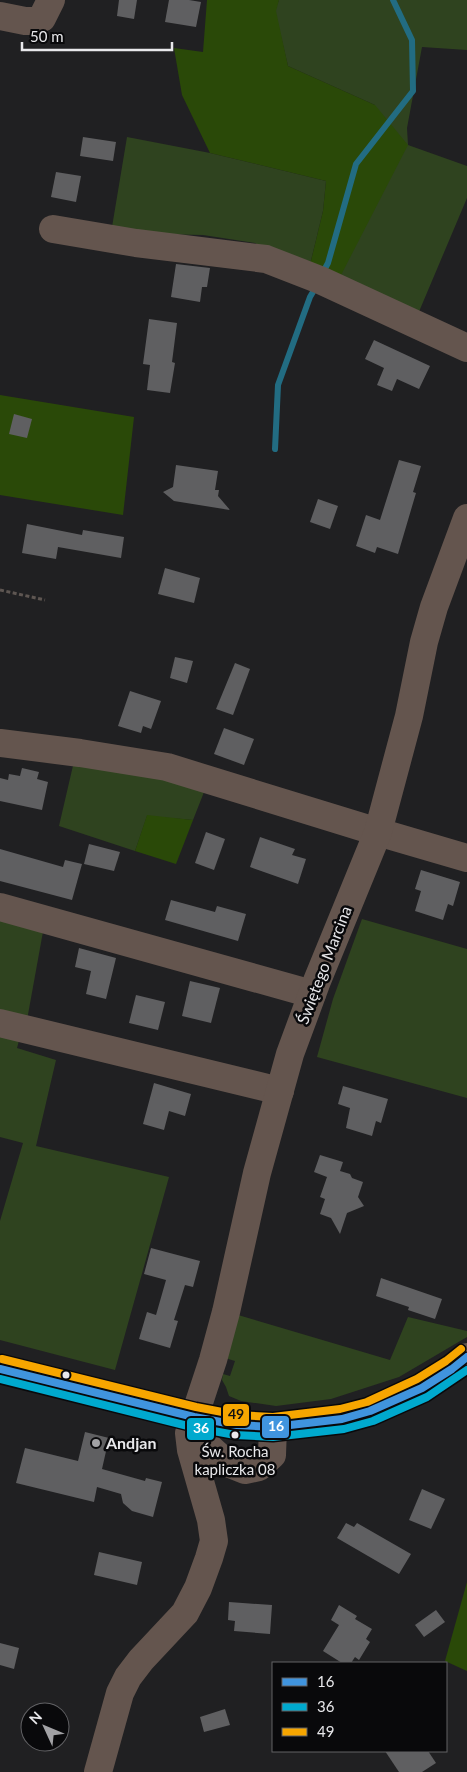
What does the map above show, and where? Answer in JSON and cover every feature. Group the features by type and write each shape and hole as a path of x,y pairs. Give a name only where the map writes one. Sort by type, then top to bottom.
{"street":[{"path":"0,16 25,21 42,18 51,0"},
{"path":"53,229 136,243 266,259 320,280 467,348"},
{"name":"Świętego Marcina","path":"98,1772 120,1693 128,1677 141,1660 185,1613 198,1588 209,1558 214,1541 211,1520 191,1450 189,1433 213,1360 226,1312 257,1173 290,1054 312,994 378,832 402,741 424,642 434,607 467,518"},
{"path":"0,742 167,768 467,858"},
{"path":"0,907 312,994"},
{"path":"0,1023 280,1091"},
{"path":"0,1369 194,1416 237,1425 273,1427 342,1419 370,1411 422,1388 467,1357"},
{"path":"194,1416 206,1444 225,1462 244,1470 259,1467 272,1455 273,1427"}],"path":[{"path":"0,590 45,600"}],"green space":[{"path":"207,0 279,0 276,11 288,66 375,105 408,145 338,281 309,269 323,211 326,181 210,153 182,95 174,48 203,52"},
{"path":"279,0 467,0 467,50 422,47 407,128 408,145 467,166 467,198 418,314 338,281 375,105 288,66 275,11"},
{"path":"127,137 210,153 326,181 323,211 309,269 275,256 255,243 203,235 111,233"},
{"path":"0,395 134,417 123,515 0,495"},
{"path":"75,757 206,787 193,820 147,816 135,851 59,826"},
{"path":"147,815 193,820 176,864 135,851"},
{"path":"0,915 44,926 27,1020 0,1014"},
{"path":"362,919 467,949 467,1098 317,1057 333,999"},
{"path":"0,1032 20,1037 17,1048 56,1060 36,1146 169,1177 115,1370 0,1340 0,1221 23,1143 0,1137"},
{"path":"238,1315 390,1360 408,1317 467,1331 467,1337 399,1377 331,1399 276,1406 241,1401 229,1396 222,1380 223,1374 230,1376 235,1361 225,1358"},
{"path":"467,1582 467,1671 445,1661"}],"building":[{"path":"119,0 137,0 134,19 117,16"},
{"path":"169,0 201,2 196,27 165,22"},
{"path":"83,137 116,142 113,161 80,156"},
{"path":"56,172 81,176 76,202 51,197"},
{"path":"176,264 210,268 207,287 202,287 200,302 171,297"},
{"path":"149,319 177,323 172,362 175,363 170,393 147,390 150,365 143,364"},
{"path":"374,340 430,366 419,389 397,379 392,391 377,385 384,368 365,359"},
{"path":"14,414 32,419 27,438 9,434"},
{"path":"399,460 421,466 413,492 416,493 398,554 377,547 375,553 356,546 366,515 380,520"},
{"path":"176,465 218,471 215,490 219,490 218,496 230,510 174,501 163,492 173,487"},
{"path":"318,499 338,506 330,529 310,522"},
{"path":"27,524 82,535 83,530 124,537 121,558 58,547 56,559 22,553"},
{"path":"165,568 200,578 194,603 158,594"},
{"path":"175,657 193,661 187,683 170,678"},
{"path":"235,663 250,669 233,715 216,709"},
{"path":"130,691 161,701 151,729 143,726 141,733 118,726"},
{"path":"224,728 254,739 244,765 214,754"},
{"path":"22,768 39,772 37,779 48,782 42,810 0,801 0,778 8,780 9,774 20,776"},
{"path":"206,832 225,839 214,870 195,863"},
{"path":"260,837 295,849 292,855 306,859 298,884 250,867"},
{"path":"89,844 120,852 114,871 84,864"},
{"path":"0,849 63,867 65,860 82,864 72,900 0,881"},
{"path":"421,870 460,882 453,906 448,904 443,920 415,911 421,891 415,889"},
{"path":"171,900 215,912 217,906 246,914 238,941 165,920"},
{"path":"79,948 116,958 106,999 86,994 91,971 75,967"},
{"path":"190,981 220,988 211,1023 182,1016"},
{"path":"136,995 165,1002 158,1030 129,1023"},
{"path":"154,1083 191,1094 185,1116 169,1111 164,1130 143,1124"},
{"path":"343,1086 388,1099 381,1123 376,1121 372,1136 346,1128 350,1108 338,1104"},
{"path":"320,1155 343,1162 340,1171 350,1174 352,1178 363,1182 358,1197 364,1206 347,1213 340,1234 331,1218 320,1214 325,1199 320,1197 327,1177 314,1172"},
{"path":"151,1248 200,1261 193,1287 185,1285 174,1320 178,1321 170,1348 139,1339 147,1312 156,1315 166,1280 144,1274"},
{"path":"381,1278 442,1299 435,1319 408,1310 409,1307 376,1296"},
{"path":"85,1432 109,1438 102,1469 145,1481 146,1478 162,1482 153,1517 132,1511 123,1503 121,1494 97,1487 94,1502 16,1483 25,1448 78,1461"},
{"path":"422,1489 445,1499 431,1529 409,1520"},
{"path":"346,1523 354,1527 357,1523 411,1554 399,1574 337,1538"},
{"path":"99,1552 142,1562 137,1585 94,1575"},
{"path":"229,1602 272,1605 270,1634 234,1631 235,1621 228,1620"},
{"path":"339,1605 357,1616 355,1619 372,1629 366,1639 370,1642 359,1660 355,1657 352,1662 340,1662 323,1651 339,1625 331,1620"},
{"path":"436,1610 445,1622 424,1637 415,1625"},
{"path":"0,1643 19,1648 14,1669 0,1665"},
{"path":"225,1709 230,1725 204,1732 200,1717"},
{"path":"386,1752 429,1752 436,1763 422,1772 399,1772"}],"waterway":[{"path":"322,274 328,263 356,164 413,91 412,40 393,0"},
{"path":"275,449 278,385 310,297 317,285"}],"transit line":[{"name":"49","path":"2,1359 196,1407 238,1415 273,1417 340,1409 367,1402 417,1379 461,1349"},
{"name":"16","path":"0,1369 194,1417 237,1425 273,1427 342,1419 370,1411 422,1388 467,1357"},
{"name":"36","path":"0,1379 192,1427 235,1435 273,1437 344,1429 373,1421 427,1397 467,1370"}],"place":[{"name":"Św. Rocha kapliczka 08","path":"235,1435"},
{"name":"Andjan","path":"96,1443"}]}
